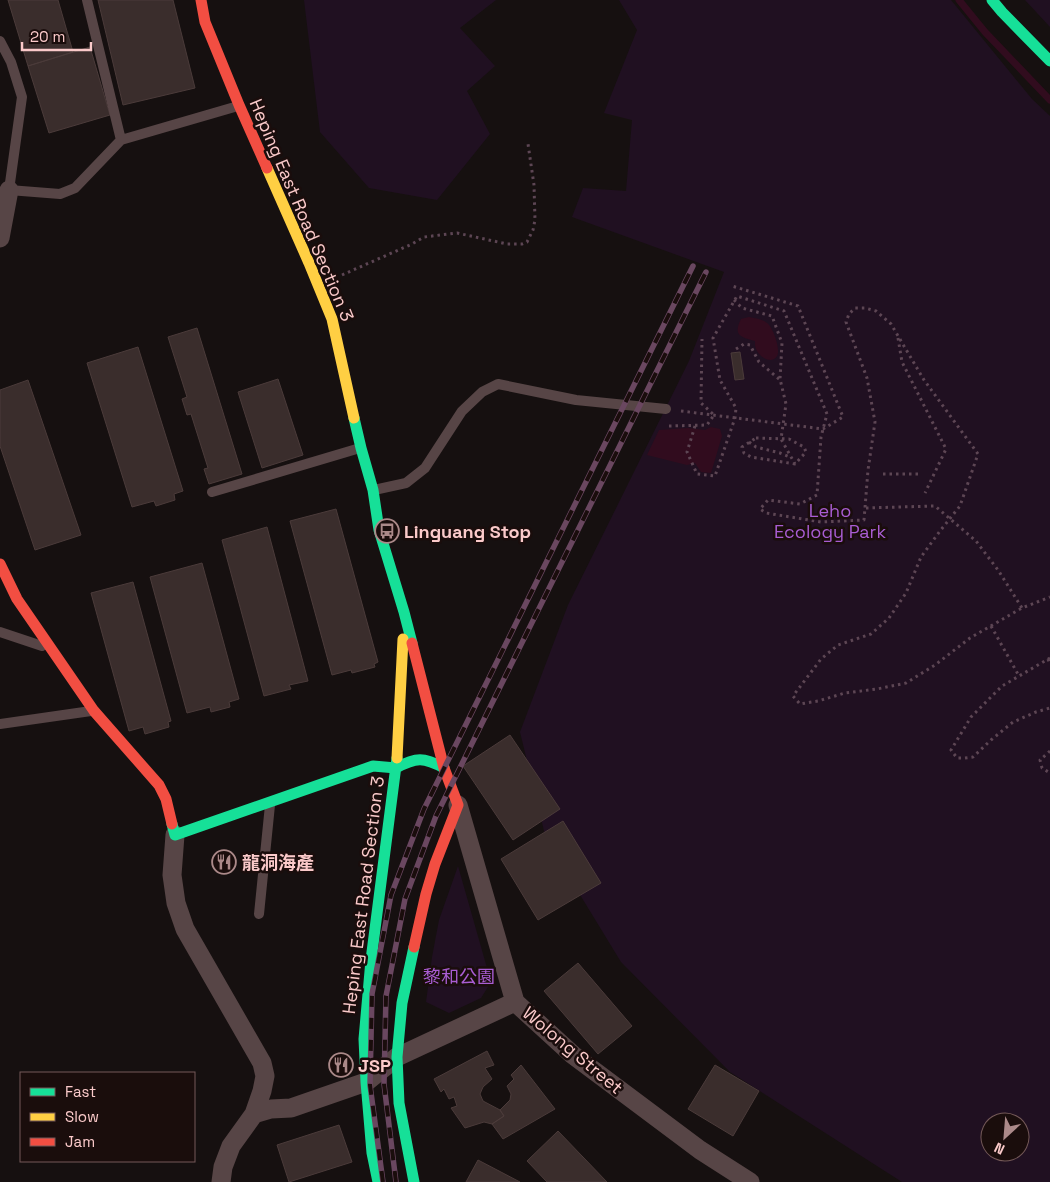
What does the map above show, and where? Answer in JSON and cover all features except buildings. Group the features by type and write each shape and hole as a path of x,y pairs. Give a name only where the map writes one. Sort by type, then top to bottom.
{"main road":[{"name":"Heping East Road Section 3","path":"201,0 205,22 238,105 252,133 332,319 360,448 373,490 379,530 404,612 444,768 458,805"},
{"path":"992,0 1050,61"},
{"path":"0,564 18,598 94,711 159,785 166,800 175,835 373,766 396,768 418,759 430,760 444,768"},
{"name":"Heping East Road Section 3","path":"378,1182 372,1153 364,1039 371,960 396,768 404,612"},
{"path":"414,1182 399,1103 397,1057 402,1003 424,902 435,864 458,805"}],"street":[{"path":"0,238 9,190"},
{"name":"Wolong Street","path":"458,805 515,1002 573,1055 700,1150 750,1182"},
{"path":"175,835 172,875 176,904 185,929 262,1063 265,1076 254,1114 231,1146 223,1166 221,1182"},
{"path":"254,1114 271,1109 291,1108 366,1082 397,1057 515,1002"}],"lane":[{"path":"87,0 121,140"},
{"path":"0,41 11,62 22,98 9,190 60,194 75,188 121,140 238,105"},
{"path":"373,490 406,483 424,468 462,411 482,392 498,384 576,400 666,409"},
{"path":"212,492 360,448"},
{"path":"0,632 52,650"},
{"path":"0,724 94,711"},
{"path":"259,914 271,802"}],"path":[{"path":"318,286 424,237 458,233 506,244 522,244 527,242 533,230 535,220 534,185 528,144"},
{"path":"666,409 824,429 842,418 798,306 732,286"},
{"path":"694,426 687,452 697,474 715,476 735,418 736,408 720,380 713,338 737,296 784,311 827,414 821,437 817,495 800,504 768,500 760,509 766,513 820,522 864,520 868,470 875,422 867,378 846,322 849,314 855,308 864,308 876,311 891,324 924,380 978,454 960,506 922,557 906,593 888,618 871,634 838,645 821,659 794,696 800,704 845,693 906,683 935,665 970,638 1022,608 1050,597"},
{"path":"734,300 742,308 772,316 782,343 780,379 786,404 780,438 795,464"},
{"path":"897,335 902,362 946,449 925,493"},
{"path":"702,339 701,403 714,415"},
{"path":"736,349 744,344 750,345 759,362 780,379"},
{"path":"667,426 708,425 714,415"},
{"path":"756,438 789,439 804,448 806,452 795,464 751,457 744,453 742,447 756,438"},
{"path":"749,442 756,447 790,457"},
{"path":"883,474 920,474"},
{"path":"866,508 935,506 976,541 998,570 1022,608"},
{"path":"991,626 1019,676"},
{"path":"1050,665 1049,659 1002,686 972,717 951,750 957,758 973,757 1013,722 1050,708"},
{"path":"1050,751 1040,760 1042,768 1050,773"}],"green space":[{"path":"304,0 496,0 460,28 495,66 467,91 490,134 437,200 369,188 320,132"},
{"name":"Leho Ecology Park","path":"619,0 951,0 1032,99 1050,116 1050,1182 902,1182 730,1072 621,962 546,839 520,732 568,605 689,361 724,272 572,217 583,188 626,191 632,120 604,113 637,30"},
{"path":"1025,0 1050,0 1050,27"},
{"name":"黎和公園","path":"458,866 491,982 481,998 449,1013 426,1002 439,920"}],"shaded area":[{"path":"749,317 765,322 772,329 778,349 775,359 769,360 763,357 756,349 755,341 739,334 738,329 741,319"},
{"path":"711,427 720,429 722,436 711,473 701,472 695,463 687,465 647,455 659,430 688,428 705,430"}],"waterway":[{"path":"959,0 985,32 1050,100"}],"railway":[{"path":"383,1182 370,1085 372,994 391,895 424,809 693,266"},
{"path":"396,1182 384,1084 386,996 405,899 436,816 706,272"}],"traffic: fast":[{"path":"992,0 1050,61"},
{"path":"354,418 373,490 379,530 412,643"},
{"path":"378,1182 372,1153 364,1039 371,960 397,758"},
{"path":"396,768 415,760 425,760 444,768"},
{"path":"172,824 175,835 373,766 396,768"},
{"path":"414,947 402,1003 397,1057 399,1103 414,1182"}],"traffic: slow":[{"path":"267,168 332,319 354,418"},
{"path":"397,758 403,639"}],"traffic: jam":[{"path":"201,0 205,22 267,168"},
{"path":"0,564 17,599 94,711 159,785 166,799 172,824"},
{"path":"412,643 444,768 458,805 435,864 414,947"}],"place":[{"name":"Linguang Stop","path":"387,531"},
{"name":"龍洞海產","path":"224,862"},
{"name":"JSP","path":"341,1065"}]}
